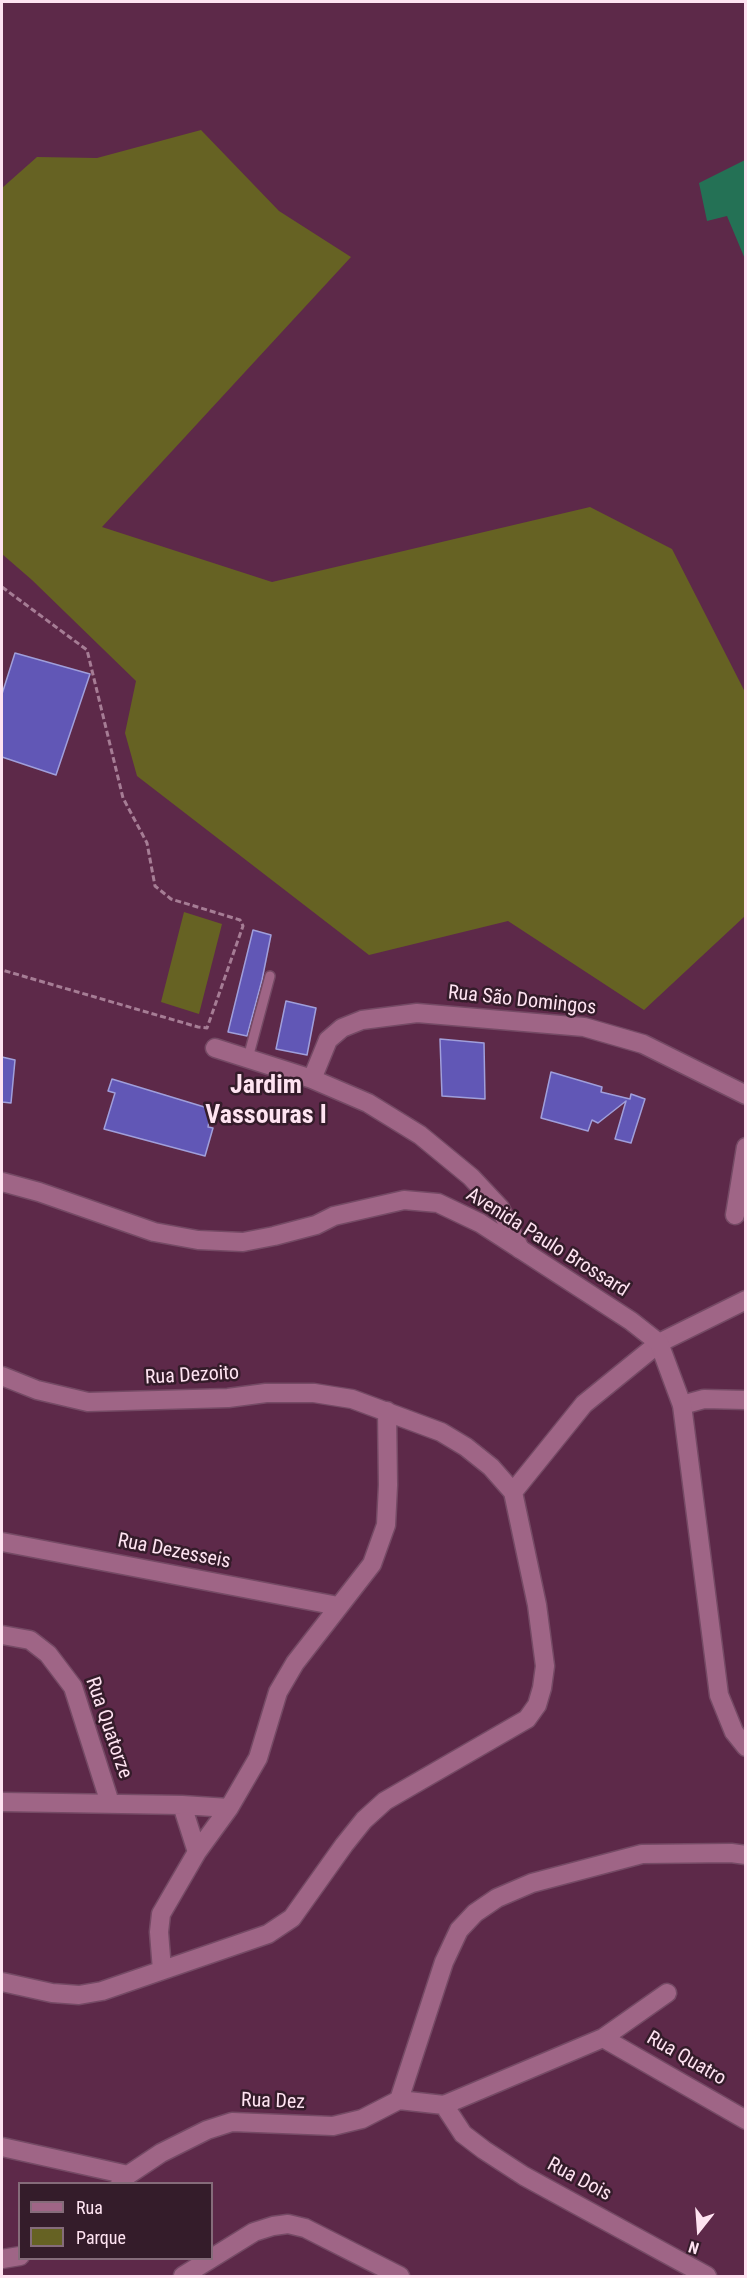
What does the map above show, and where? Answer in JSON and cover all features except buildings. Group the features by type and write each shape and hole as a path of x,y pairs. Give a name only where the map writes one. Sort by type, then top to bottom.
{"street":[{"name":"Rua São Domingos","path":"312,1079 328,1040 342,1028 362,1020 417,1013 584,1027 643,1044 746,1095"},
{"path":"215,1048 312,1079 368,1103 420,1135 471,1177 500,1208 520,1249"},
{"path":"735,1215 746,1146"},
{"name":"Avenida Paulo Brossard","path":"2,1182 39,1192 154,1232 198,1240 243,1242 316,1225 334,1216 404,1200 438,1203 480,1223 631,1321 659,1343"},
{"path":"2,1982 52,1993 78,1995 102,1991 268,1934 292,1918 363,1820 385,1801 527,1719 537,1705 545,1666 537,1605 513,1492 584,1404 659,1343 746,1300"},
{"path":"659,1343 682,1405 719,1695 746,1747"},
{"name":"Rua Dezoito","path":"2,1376 37,1390 88,1402 228,1398 266,1393 314,1394 352,1399 441,1432 466,1447 490,1467 513,1492"},
{"path":"682,1405 704,1399 746,1400"},
{"path":"162,1970 159,1932 161,1914 197,1852 229,1808 258,1758 278,1692 295,1663 372,1564 386,1525 387,1411"},
{"name":"Rua Dezesseis","path":"2,1542 338,1606"},
{"name":"Rua Quatorze","path":"2,1635 30,1640 48,1654 74,1687 110,1803"},
{"path":"2,1803 110,1803 229,1808"},
{"path":"182,1805 197,1852"},
{"path":"667,1993 603,2038 444,2105 399,2100 444,1962 459,1930 475,1913 490,1903 532,1883 642,1854 731,1853 746,1855"},
{"name":"Rua Quatro","path":"603,2038 746,2120"},
{"name":"Rua Dez","path":"124,2179 161,2153 207,2130 232,2122 333,2126 362,2119 399,2100"},
{"name":"Rua Dois","path":"444,2105 463,2134 484,2150 524,2176 707,2277"},
{"path":"2,2147 124,2179"},
{"path":"213,2258 254,2232 288,2224 305,2228 400,2277"},
{"path":"2,2259 18,2256"},
{"path":"183,2277 210,2260"}],"lane":[{"path":"248,1058 270,976"}],"path":[{"path":"2,587 87,650 123,798 147,843 155,886 171,899 240,920 243,926 207,1028 2,970"}],"green space":[{"path":"201,130 279,211 351,257 102,527 272,582 590,507 672,549 745,692 745,916 644,1010 508,921 369,955 137,776 125,733 136,681 2,554 2,188 37,157 97,158"},
{"path":"184,912 222,924 199,1014 161,1002"}],"shaded area":[{"path":"745,160 745,259 727,216 707,221 699,183"}],"district":[{"name":"Jardim Vassouras I","path":"266,1101"}]}
